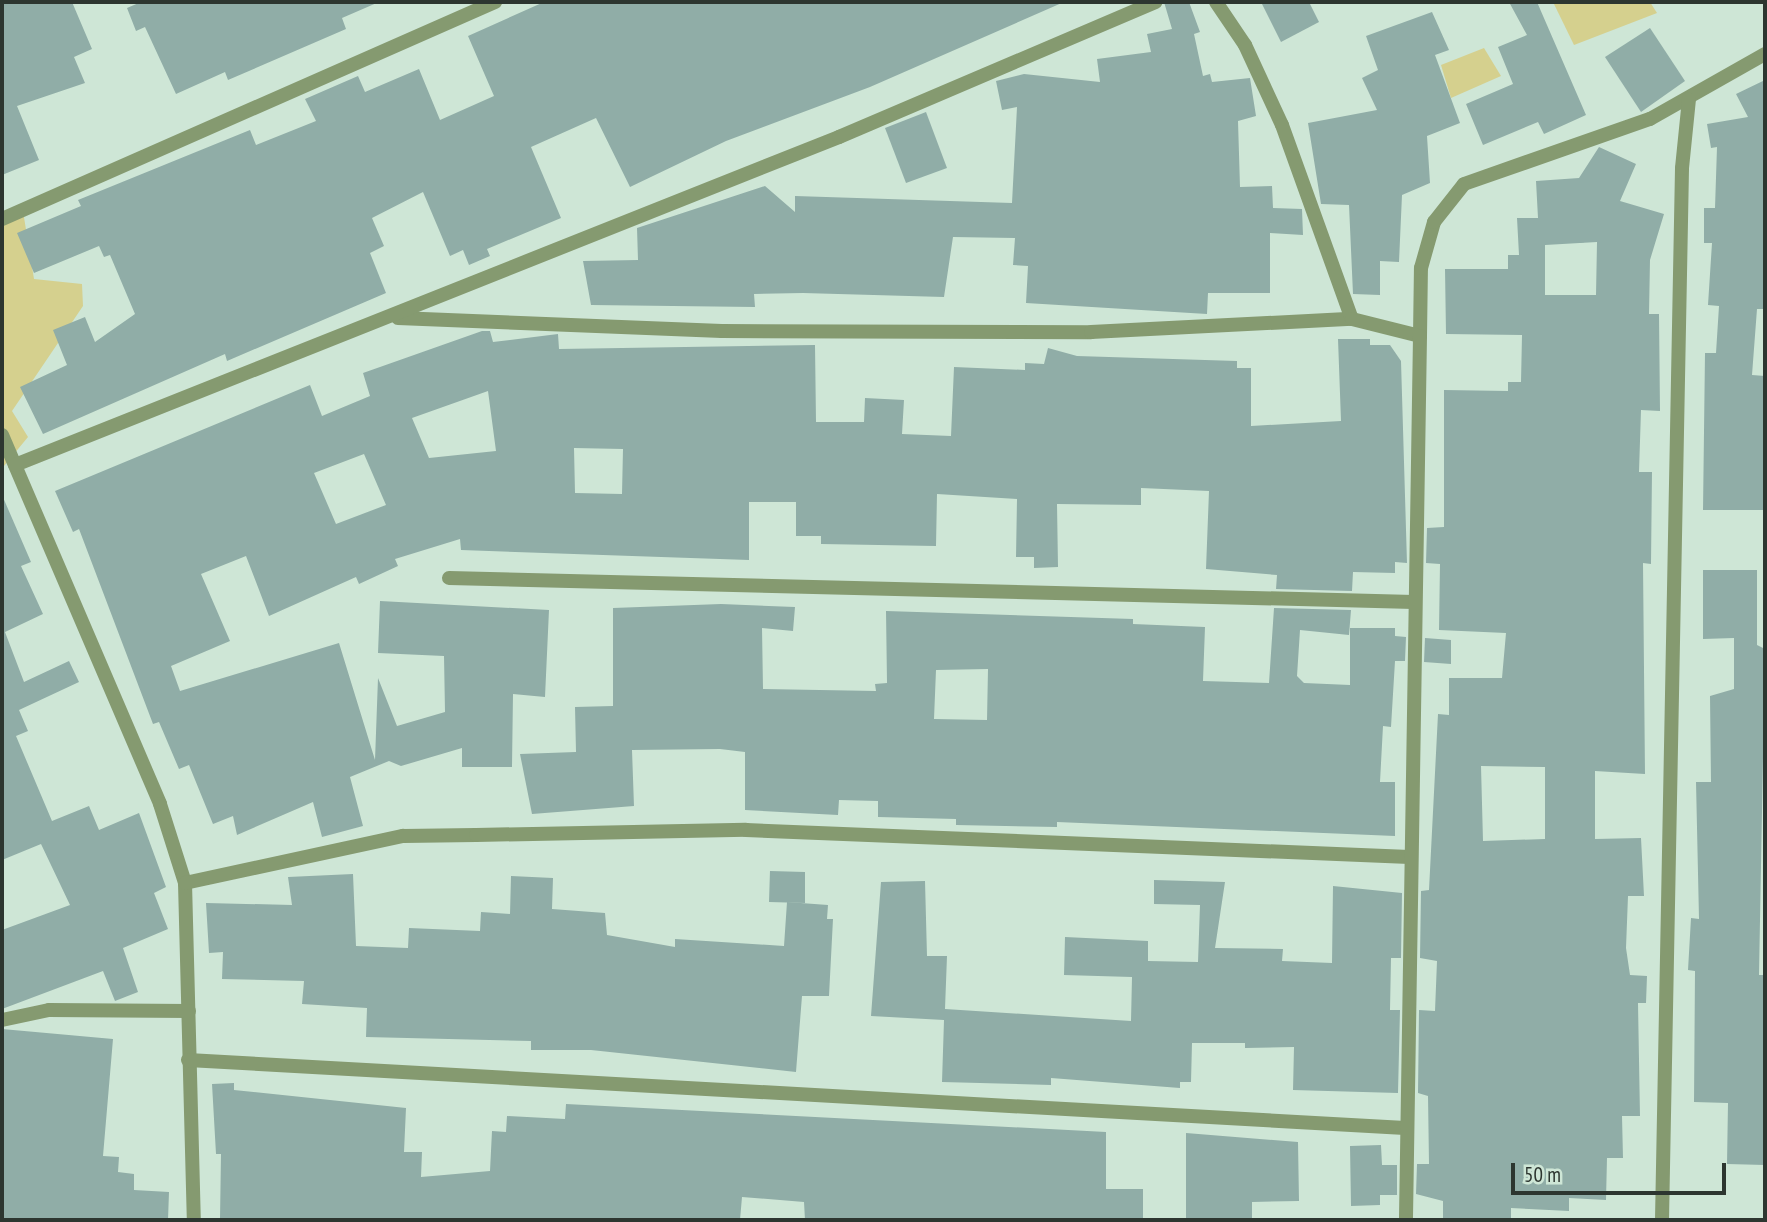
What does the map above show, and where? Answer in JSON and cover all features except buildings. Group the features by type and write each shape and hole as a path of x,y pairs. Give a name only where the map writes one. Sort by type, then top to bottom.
{"street":[{"path":"2,219 495,2"},
{"path":"15,465 394,317 1155,2"},
{"path":"1216,2 1245,45 1282,125 1352,319"},
{"path":"1406,1220 1409,857 1421,268 1434,222 1464,184 1650,119 1765,54"},
{"path":"1662,1220 1682,168 1689,99"},
{"path":"394,317 722,331 1078,332 1352,319 1420,335"},
{"path":"2,435 160,804 185,883 194,1220"},
{"path":"449,578 1414,602"},
{"path":"185,883 335,848 464,835 746,830 1409,857"},
{"path":"2,1020 50,1010 189,1011"},
{"path":"188,1060 1405,1128"}],"shaded area":[{"path":"1553,2 1650,2 1657,13 1574,45"},
{"path":"1484,48 1501,76 1451,98 1441,65"},
{"path":"23,211 34,279 82,284 83,306 12,411 28,437 4,466 2,217"}]}
